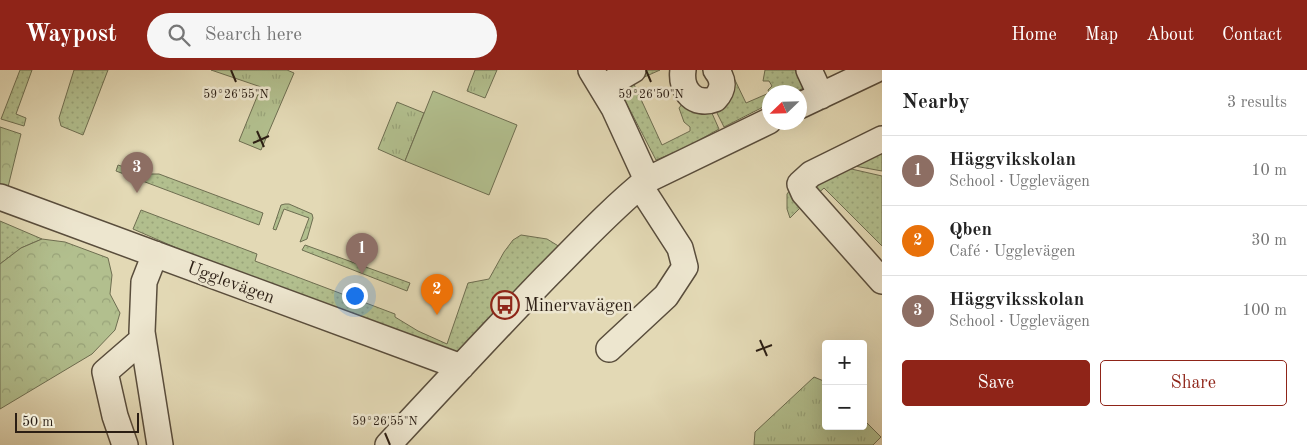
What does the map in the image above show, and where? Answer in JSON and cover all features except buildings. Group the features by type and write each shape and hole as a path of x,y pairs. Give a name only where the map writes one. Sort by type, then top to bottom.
{"street":[{"path":"609,349 666,296 685,267 680,248 643,183 614,108 596,79 633,70"},
{"path":"683,70 683,82 688,94 693,99 708,101 715,99 722,86 722,79 716,70"},
{"path":"809,70 810,101 874,70"},
{"path":"388,445 596,226 643,183 762,125"},
{"path":"882,138 811,174 800,184 804,193 882,281"},
{"name":"Ugglevägen","path":"0,197 461,367"},
{"path":"156,254 144,282 143,339 160,445"},
{"path":"125,445 115,416 105,372 143,339"}],"green space":[{"path":"20,70 32,70 16,114 26,118 24,126 1,119"},
{"path":"74,70 108,70 83,135 61,126 59,118"},
{"path":"211,70 287,70 294,73 261,150 239,141 261,87"},
{"path":"475,70 497,70 485,98 467,91"},
{"path":"645,70 660,70 633,82 662,145 690,131 690,127 684,122 679,108 686,99 711,111 719,129 685,148 656,160 618,87"},
{"path":"765,70 803,70 808,86 771,85 769,81 763,81"},
{"path":"734,78 746,103 762,96 762,108 724,127 714,107 727,81"},
{"path":"433,91 517,125 489,195 405,161"},
{"path":"397,102 424,113 405,161 378,149"},
{"path":"0,127 21,134 8,187 0,186"},
{"path":"882,148 882,171 849,165"},
{"path":"118,165 145,174 159,174 263,213 259,225 116,171"},
{"path":"847,168 882,176 882,246 824,188 815,196 808,188"},
{"path":"790,190 807,201 790,218 787,209 787,194"},
{"path":"285,204 312,214 313,218 307,239 300,242 309,218 284,209 276,230 273,229 281,205"},
{"path":"141,210 257,254 255,261 395,314 395,317 418,331 447,344 468,283 489,279 513,240 521,235 547,239 560,247 457,359 255,282 133,229"},
{"path":"0,221 42,239 21,248 0,264"},
{"path":"42,239 65,242 108,258 112,275 110,294 120,313 115,330 92,354 0,409 0,264 21,248"},
{"path":"305,245 410,283 407,291 302,250"},
{"path":"814,377 822,380 822,430 867,430 867,423 881,437 873,445 754,445 755,432"}],"place":[{"name":"Häggviksskolan","path":"137,193"},
{"name":"Häggvikskolan","path":"362,274"},
{"name":"Minervavägen","path":"505,305"},
{"name":"Qben","path":"437,315"}]}
